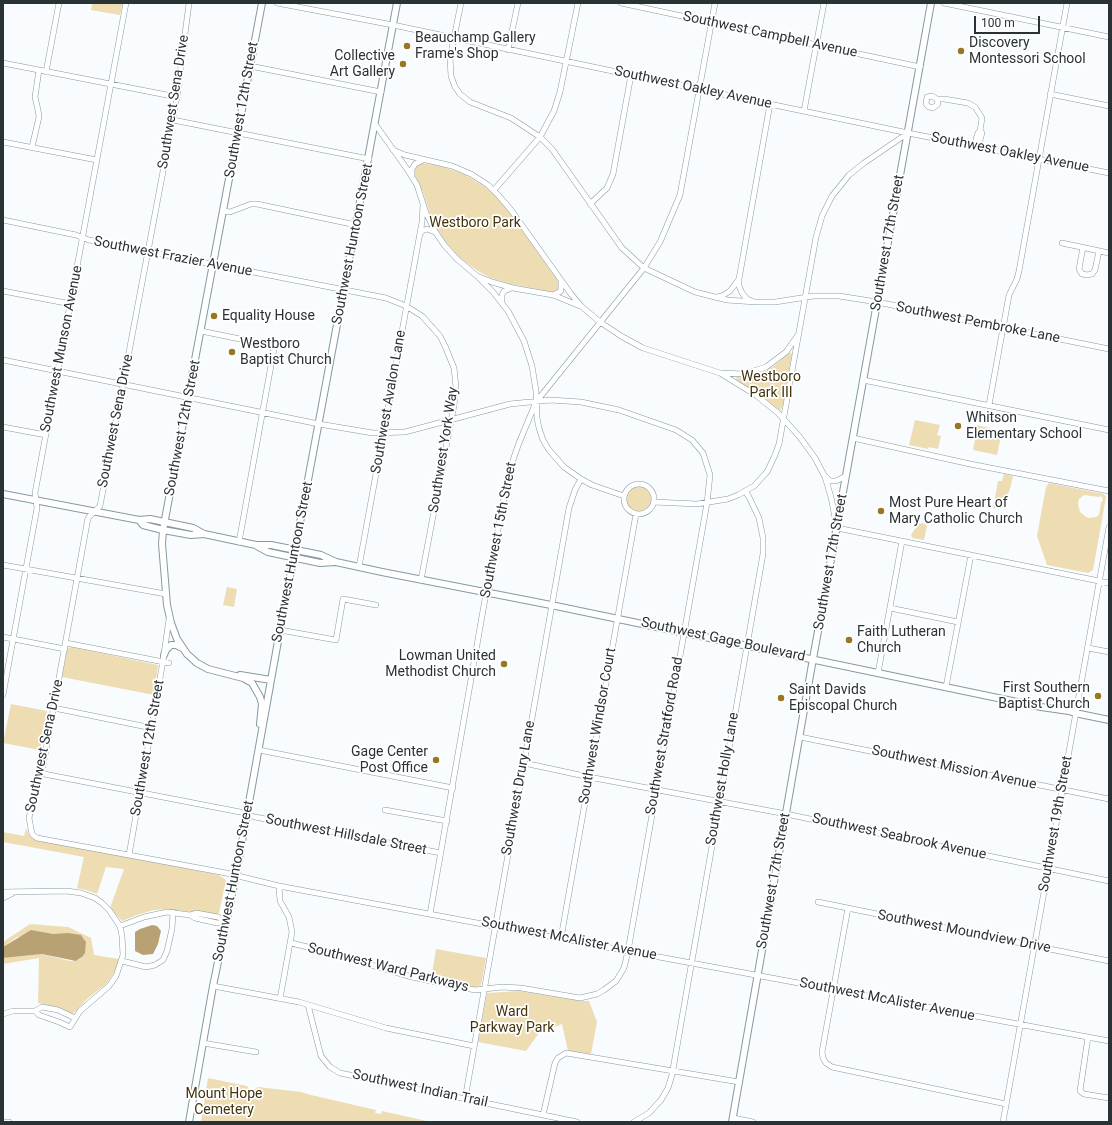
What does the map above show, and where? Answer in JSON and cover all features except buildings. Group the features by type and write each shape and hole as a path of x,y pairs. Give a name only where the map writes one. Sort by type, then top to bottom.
{"main road":[{"name":"Southwest 12th Street","path":"169,614 162,544 163,530 262,3"},
{"name":"Southwest Huntoon Street","path":"190,1122 213,986 236,875 280,630 397,3"},
{"name":"Southwest 17th Street","path":"732,1120 931,3"},
{"name":"Southwest Gage Boulevard","path":"3,494 138,520 150,519 165,522 193,528 204,534 239,542 256,545 271,545 321,555 336,562 359,567 618,618 1109,720"},
{"name":"Southwest Gage Boulevard","path":"138,520 143,525 163,530 191,535 204,534"},
{"name":"Southwest Gage Boulevard","path":"256,545 268,552 320,563 336,562"},
{"path":"169,614 174,632 182,648 197,663 208,669 243,678 255,688 262,704 259,732 261,737"},
{"path":"166,660 166,650 171,645 176,644 182,648"},
{"path":"217,671 271,680"}],"street":[{"path":"46,72 59,3"},
{"name":"Southwest Munson Avenue","path":"3,694 37,508 35,493 126,3"},
{"name":"Southwest Sena Drive","path":"31,832 28,818 39,773 43,766 88,518 100,506 173,120 189,3"},
{"name":"Southwest Oakley Avenue","path":"277,3 1109,173"},
{"name":"Southwest Pembroke Lane","path":"461,3 450,58 455,87 460,94 475,105 511,118 540,137 552,150 622,248 644,268 695,292 714,297 737,301 775,302 826,295 839,296 877,302 1109,349"},
{"path":"508,50 518,3"},
{"path":"494,190 540,137 557,102 578,3"},
{"name":"Southwest Campbell Avenue","path":"621,3 920,67"},
{"name":"Southwest 15th Street","path":"430,914 486,592 507,482 519,443 536,402 644,268 660,242 680,196 715,3"},
{"path":"804,111 824,3"},
{"path":"944,3 1109,37"},
{"path":"988,405 1009,295 1017,279 1019,271 1067,3"},
{"path":"3,63 177,97"},
{"path":"250,66 381,92"},
{"path":"32,147 38,117 35,97 39,70"},
{"path":"590,204 607,188 613,174 631,75"},
{"path":"1050,94 1109,106"},
{"path":"938,99 968,103 975,107 982,118 980,130 982,133 977,146"},
{"path":"756,302 748,300 745,297 739,286 739,279 770,104"},
{"path":"173,120 369,159"},
{"path":"375,124 412,176 419,191 427,217 436,233 450,252 494,292 515,323 526,346 532,366 537,418 543,440 555,458 564,467 581,479 599,488 624,496"},
{"path":"654,502 684,504 707,503 728,499 745,491 762,478 772,464 779,444 818,229 824,212 832,196 856,169 908,133"},
{"path":"3,142 97,160"},
{"path":"393,150 405,155 458,168 471,174 494,190 511,210 581,306 600,322 643,348 720,373 757,396 784,419 808,448 825,476 832,497 837,528 1109,584"},
{"path":"412,176 412,169 415,164 424,159"},
{"path":"223,211 230,212 251,204 258,204 356,225"},
{"name":"Southwest Avalon Lane","path":"359,567 419,237 423,205"},
{"name":"Southwest Frazier Avenue","path":"3,220 76,235 89,240 344,291"},
{"path":"419,237 422,231 426,229 436,233"},
{"path":"1062,243 1109,253"},
{"path":"1082,247 1079,269 1082,274 1087,276 1092,274 1095,270 1099,251"},
{"path":"477,276 513,288 553,295 581,306"},
{"path":"714,297 722,296 730,291 739,279"},
{"path":"553,295 562,288 562,281"},
{"path":"502,302 501,297 503,293 506,290 513,288"},
{"path":"3,291 70,304"},
{"name":"Southwest York Way","path":"344,291 386,298 406,306 422,316 436,330 443,341 451,357 454,368 456,387 454,405 422,580"},
{"path":"201,331 274,347 239,542"},
{"path":"720,373 744,374 766,367 786,352 800,332"},
{"name":"Southwest Stratford Road","path":"3,360 319,424 366,432 405,432 504,405 527,401 536,402 550,400 581,402 597,405 636,416 684,434 692,440 700,449 710,475 707,503 628,951"},
{"path":"863,380 1109,430"},
{"path":"3,427 46,435"},
{"path":"853,438 970,464 1109,490"},
{"path":"825,476 830,480 836,481 846,476"},
{"name":"Southwest Drury Lane","path":"465,1099 569,508 575,490 581,479"},
{"path":"642,484 652,491 654,502 650,510 646,513 636,514 625,506 624,496 629,487 642,484"},
{"name":"Southwest Holly Lane","path":"673,1071 763,549 762,529 759,518 745,491"},
{"name":"Southwest Windsor Court","path":"561,938 636,514"},
{"name":"Southwest 19th Street","path":"1003,1122 1109,527"},
{"path":"878,673 902,541"},
{"path":"946,687 971,555"},
{"path":"3,565 166,594"},
{"path":"280,630 336,640 343,599 376,605"},
{"path":"890,608 958,622"},
{"name":"Southwest 12th Street","path":"129,855 166,660 169,614"},
{"path":"3,637 65,649"},
{"path":"66,642 166,660"},
{"path":"1088,648 1109,652"},
{"path":"54,708 152,728"},
{"name":"Southwest Mission Avenue","path":"800,737 1109,800"},
{"path":"259,750 453,788"},
{"name":"Southwest Seabrook Avenue","path":"524,763 589,777 786,814 1109,881"},
{"name":"Southwest Hillsdale Street","path":"39,773 441,853"},
{"path":"385,810 446,821"},
{"name":"Southwest McAlister Avenue","path":"31,832 37,838 236,875 280,886 496,925 1109,1041"},
{"path":"280,886 280,901 288,917 292,937 280,998"},
{"path":"3,892 67,891 81,893 95,898 102,903 120,926 124,946 122,962 119,970 112,982 85,1005 70,1027 39,1015 35,1011"},
{"path":"3,898 13,893"},
{"name":"Southwest Moundview Drive","path":"818,902 1109,962"},
{"path":"848,908 822,1054 826,1063 832,1067 1006,1104"},
{"path":"122,962 146,967 155,965 163,960 167,951 172,929 173,912"},
{"path":"120,926 152,914 173,912 190,915 196,913 218,917 226,922"},
{"name":"Southwest Ward Parkways","path":"291,944 316,949 412,978 475,990 516,988 572,997 592,996 604,990 616,981 624,968 628,951"},
{"path":"213,986 280,998 386,1028 474,1046"},
{"name":"Southwest Indian Trail","path":"308,1005 321,1056 326,1064 340,1073 577,1122"},
{"path":"3,1014 13,1011 35,1011 42,1007 58,1010 75,1018"},
{"path":"1088,1037 1080,1090 1084,1094 1109,1098"},
{"path":"203,1043 256,1052"},
{"path":"543,1115 555,1064 562,1054 569,1052 739,1082"},
{"path":"634,1122 649,1113 661,1100 668,1088 673,1071"},
{"path":"732,1120 753,1122"}],"green space":[{"path":"92,3 123,3 120,15 91,10"},
{"name":"Westboro Park","path":"421,163 441,166 464,174 494,194 506,208 558,281 558,290 551,292 511,284 491,278 460,258 444,240 432,220 423,192 414,174 416,167"},
{"name":"Westboro Park III","path":"790,352 792,354 783,405 780,411 757,393 736,380 737,376 746,376 763,372 774,366"},
{"path":"915,420 940,425 937,435 941,436 938,449 929,447 928,449 909,445"},
{"path":"976,425 1002,431 997,455 973,450 977,428"},
{"path":"1004,474 1013,476 1009,492 994,509 998,481 1002,481"},
{"path":"1049,483 1104,494 1106,497 1093,570 1088,573 1047,565 1037,536 1046,487","holes":["1084,495 1101,496 1103,499 1099,515 1089,518 1080,512 1078,504 1079,499"]},
{"path":"638,486 647,490 651,499 647,508 638,512 629,508 625,499 629,490"},
{"path":"923,523 927,526 924,540 913,538 911,536 912,533 919,524"},
{"path":"227,587 237,589 234,607 223,605"},
{"path":"71,647 158,665 154,695 62,677 67,649"},
{"path":"11,704 47,711 40,750 3,743"},
{"path":"26,828 29,835 36,839 219,875 226,880 219,913 217,915 166,909 154,910 122,921 110,908 124,869 106,867 97,894 77,888 84,857 3,842 3,832 24,836"},
{"path":"30,924 68,927 91,938 94,955 119,959 115,971 106,984 87,999 74,1013 71,1014 56,1007 38,1003 39,958 3,964 3,958 42,954 70,961 79,960 82,957 86,946 84,938 48,934 17,937 3,947 3,942"},
{"name":"Ward Parkway Park","path":"436,949 486,958 481,985 475,988 431,980"},
{"name":"Ward Parkway Park","path":"519,991 589,1001 597,1022 591,1054 568,1051 562,1024 539,1033 526,1051 478,1042 487,993"},
{"name":"Mount Hope Cemetery","path":"208,1078 247,1086 251,1092 258,1087 301,1092 376,1110 375,1113 381,1114 382,1111 431,1122 201,1122"}],"shaded area":[{"path":"152,925 157,926 161,931 158,944 153,954 143,955 135,951 135,932"},
{"path":"31,930 53,934 68,933 81,935 86,942 85,953 76,961 42,954 3,958 3,947"}],"place":[{"name":"Beauchamp Gallery Frame's Shop","path":"407,46"},
{"name":"Discovery Montessori School","path":"961,51"},
{"name":"Collective Art Gallery","path":"403,64"},
{"name":"Equality House","path":"214,316"},
{"name":"Westboro Baptist Church","path":"232,352"},
{"name":"Whitson Elementary School","path":"958,426"},
{"name":"Most Pure Heart of Mary Catholic Church","path":"881,511"},
{"name":"Faith Lutheran Church","path":"849,640"},
{"name":"Lowman United Methodist Church","path":"504,664"},
{"name":"First Southern Baptist Church","path":"1098,696"},
{"name":"Saint Davids Episcopal Church","path":"781,698"},
{"name":"Gage Center Post Office","path":"436,760"}]}
